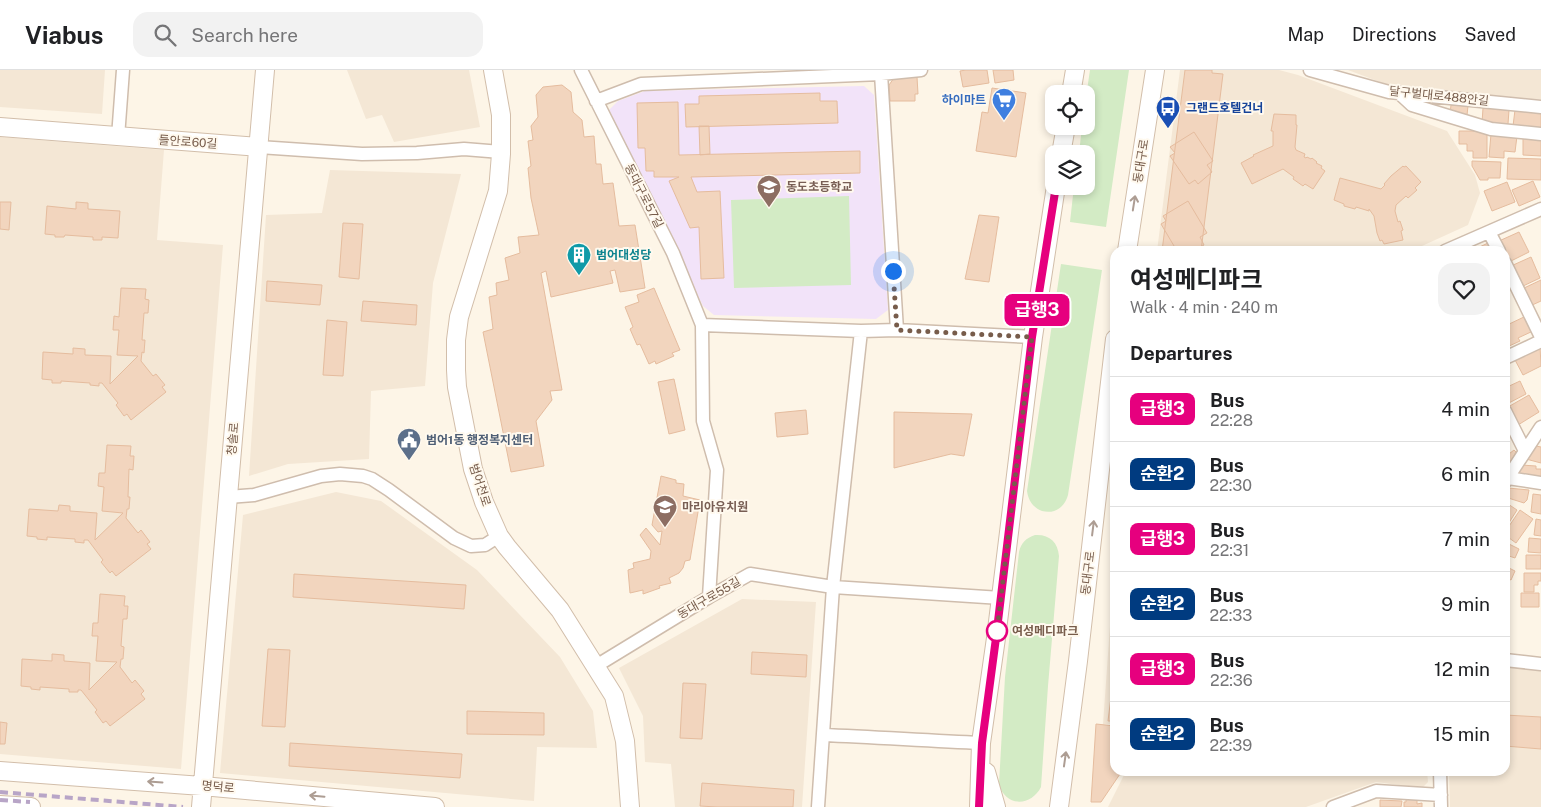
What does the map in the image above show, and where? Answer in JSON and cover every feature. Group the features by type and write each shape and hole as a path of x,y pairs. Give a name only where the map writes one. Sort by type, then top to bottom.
{"main road":[{"name":"청솔로","path":"200,807 265,70"},
{"name":"범어천로","path":"493,70 501,115 502,152 498,191 459,317 456,340 457,387 473,469 484,502 500,536 507,548 560,610 614,696 626,741 630,807"},
{"path":"1072,85 1075,70"},
{"name":"동대구로","path":"1128,246 1155,70"},
{"name":"들안로60길","path":"0,127 259,147"},
{"path":"979,807 981,750 1032,337 1055,195"},
{"name":"동대구로","path":"1059,807 1110,383"},
{"path":"981,750 996,807"},
{"name":"명덕로","path":"0,771 202,786 435,807"},
{"path":"1046,807 1056,796 1062,781"},
{"path":"0,804 31,807"}],"street":[{"path":"118,137 124,70"},
{"name":"동대구로57길","path":"581,70 673,253 702,325 703,420 717,470 708,597"},
{"path":"596,101 640,84 765,74 880,74 915,70"},
{"name":"달구벌대로488안길","path":"1310,70 1389,92 1541,107"},
{"path":"880,74 897,330"},
{"path":"1398,92 1412,105 1491,129 1541,134"},
{"path":"259,147 362,154 417,153 464,149 502,152"},
{"path":"1457,246 1541,209"},
{"path":"1490,232 1497,246"},
{"path":"1510,273 1541,337"},
{"path":"702,325 861,331 897,330 1032,337"},
{"path":"818,807 833,587 861,331"},
{"path":"1510,356 1541,341"},
{"path":"1510,421 1525,451"},
{"path":"1510,474 1541,427"},
{"path":"228,496 254,494 321,476 340,474 363,476 372,479 454,538 471,546 484,545 500,536"},
{"path":"1510,480 1541,483"},
{"name":"동대구로55길","path":"596,666 708,597 750,574 833,587 1001,598"},
{"path":"1510,661 1541,664"},
{"path":"823,735 931,741 981,750"},
{"path":"1333,807 1376,791 1441,801 1440,776"}],"shaded area":[{"path":"0,70 105,70 102,114 0,107"},
{"path":"347,70 469,70 480,127 394,142 382,115 366,119"},
{"path":"1180,70 1279,70 1298,75 1447,131 1475,175 1480,193 1468,225 1422,246 1158,246"},
{"path":"1348,70 1541,70 1541,100 1388,85"},
{"name":"동도초등학교","path":"864,86 874,95 888,310 876,319 714,315 703,306 609,110 618,101 645,91"},
{"path":"0,137 164,150 157,240 223,245 181,769 0,754"},
{"path":"330,170 461,174 433,283 425,386 371,391 369,459 288,464 249,476 266,215 322,213"},
{"path":"336,492 381,501 477,570 560,657 593,711 597,748 537,747 534,801 220,773 243,515"},
{"path":"742,599 816,602 802,807 675,807 671,764 645,762 643,716 619,668"},
{"path":"1110,626 1110,724 1103,724"},
{"path":"1510,665 1541,668 1541,807 1450,807 1449,776 1510,776"},
{"path":"1124,776 1427,776 1428,782 1422,788 1376,782 1306,807 1108,807"}],"green space":[{"path":"1090,70 1129,70 1106,227 1070,222 1073,195 1095,195 1095,145 1080,145 1081,135 1095,135 1095,85 1088,85"},
{"path":"849,196 851,285 734,288 731,200"},
{"path":"1061,264 1102,270 1068,495 1059,508 1046,512 1034,506 1029,499 1027,491"},
{"path":"1035,535 1045,536 1052,540 1057,547 1059,556 1041,787 1037,794 1031,798 1018,802 1007,797 1002,792 999,784 1005,677 1019,552 1024,541"}],"building":[{"path":"987,70 989,83 963,87 960,71"},
{"path":"993,70 1013,70 1014,80 995,83"},
{"path":"1185,70 1212,70 1212,73 1223,74 1202,246 1163,246"},
{"path":"917,77 918,94 915,94 915,101 890,101 889,85 894,78"},
{"name":"범어대성당","path":"562,85 571,92 573,112 582,120 584,137 594,136 596,164 601,164 603,184 613,183 619,226 635,225 645,288 620,292 615,270 610,271 613,283 551,297 546,271 541,273 562,390 550,391 552,400 536,421 544,466 511,472 483,332 493,329 489,297 497,295 496,283 509,280 505,258 520,253 518,237 539,235 531,198 528,168 531,166 528,141 533,140 531,126 538,117 536,95 543,87"},
{"path":"992,88 1026,93 1016,157 976,151 982,112 988,113"},
{"path":"820,93 820,101 837,101 838,123 686,127 685,104 699,104 699,96"},
{"path":"678,102 679,155 860,151 860,173 691,177 697,192 720,191 724,278 701,279 699,227 690,228 669,181 679,177 654,177 654,171 646,171 645,148 638,148 637,103"},
{"path":"1451,105 1468,106 1467,115 1450,114"},
{"path":"1483,108 1509,110 1508,124 1482,123"},
{"path":"1515,110 1540,112 1541,130 1513,126"},
{"path":"1274,114 1296,115 1296,150 1305,154 1304,157 1306,158 1312,158 1325,171 1313,189 1305,184 1303,186 1283,169 1252,184 1241,163 1273,146 1273,131 1271,131"},
{"path":"699,126 709,126 710,154 700,155"},
{"path":"1459,131 1487,131 1487,158 1473,158 1473,151 1467,151 1467,144 1459,144"},
{"path":"1194,132 1213,161 1207,165 1212,172 1198,184 1195,180 1189,184 1170,156 1175,153 1170,147"},
{"path":"1491,134 1517,136 1515,152 1504,151 1504,158 1489,157"},
{"path":"1523,138 1541,139 1541,156 1523,155"},
{"path":"1508,158 1541,159 1541,180 1507,179"},
{"path":"1472,161 1501,162 1500,178 1480,180 1472,166"},
{"path":"1403,166 1406,166 1421,182 1415,188 1417,190 1408,198 1406,196 1396,205 1395,211 1398,222 1400,221 1403,230 1401,231 1403,240 1384,244 1382,240 1380,241 1374,216 1369,209 1369,211 1356,207 1355,209 1344,206 1344,204 1334,200 1340,178 1381,189 1391,176"},
{"path":"1533,181 1540,197 1519,206 1512,190"},
{"path":"1507,182 1515,202 1492,211 1484,191"},
{"path":"1188,201 1207,233 1200,237 1204,245 1174,246 1161,224 1166,221 1163,216"},
{"path":"0,202 11,202 9,230 0,229"},
{"path":"76,202 88,203 88,209 120,211 118,238 102,237 102,240 93,240 93,237 65,235 64,237 55,237 55,235 45,234 47,206 76,209"},
{"path":"979,215 999,217 989,282 965,279"},
{"path":"343,223 363,224 359,279 339,277"},
{"path":"1519,232 1529,252 1510,262 1510,246 1501,246 1499,241"},
{"path":"1531,257 1540,278 1521,287 1511,266"},
{"path":"1541,280 1541,301 1530,306 1522,289"},
{"path":"267,281 322,285 320,305 266,301"},
{"path":"121,288 146,289 145,299 149,300 148,313 144,313 142,340 145,340 141,361 153,376 156,374 165,385 162,387 166,392 131,420 127,414 124,416 116,405 118,403 102,383 99,383 99,386 90,385 90,383 61,381 61,383 52,383 52,380 42,379 43,352 73,354 73,348 85,349 85,355 111,356 110,384 138,356 117,355 119,330 113,330 114,316 119,317"},
{"path":"654,288 680,350 672,353 674,356 656,364 655,361 649,364 640,344 637,345 630,329 633,327 625,307 639,302 637,295"},
{"path":"363,301 417,305 416,325 361,321"},
{"path":"1526,316 1533,331 1518,338 1520,341 1510,346 1510,324"},
{"path":"327,320 347,322 343,376 323,375"},
{"path":"1540,346 1541,366 1523,375 1514,358"},
{"path":"674,379 685,430 669,434 658,382"},
{"path":"1520,381 1526,394 1510,402 1510,386"},
{"path":"1529,395 1539,412 1518,425 1510,411 1510,406"},
{"path":"806,410 808,434 777,437 775,413"},
{"path":"894,412 972,414 964,456 951,454 894,468"},
{"path":"107,445 131,446 130,456 134,456 133,470 129,469 128,497 130,497 126,518 138,533 141,530 150,542 147,544 151,549 116,576 112,571 110,573 101,562 103,560 88,540 84,540 84,543 75,542 75,539 47,537 47,540 27,536 29,509 58,511 59,505 70,506 70,511 97,513 95,540 123,513 102,511 104,487 98,486 99,473 105,473"},
{"path":"1536,446 1541,447 1541,463 1526,459"},
{"path":"1514,450 1516,452 1510,463 1510,453"},
{"path":"1521,465 1536,466 1536,469 1541,469 1541,480 1521,478 1518,469"},
{"path":"661,476 676,480 676,483 684,484 683,496 700,500 690,560 685,561 679,573 669,578 671,583 659,586 660,588 643,594 643,590 630,593 628,570 634,568 633,563 650,559 651,551 640,535 646,528 660,545 662,531 658,532 652,525"},
{"path":"1510,488 1529,490 1527,500 1524,503 1510,499"},
{"path":"1533,494 1541,495 1541,514 1531,512"},
{"path":"1510,505 1517,510 1510,521"},
{"path":"1520,510 1533,519 1516,543 1510,539 1510,525"},
{"path":"1536,519 1541,520 1541,536 1534,535"},
{"path":"1529,538 1541,539 1541,553 1528,552"},
{"path":"1510,544 1519,549 1515,558 1510,556"},
{"path":"1526,555 1541,555 1541,569 1526,569"},
{"path":"1510,568 1515,571 1510,580"},
{"path":"1524,573 1541,573 1541,581 1538,581 1538,585 1534,585 1534,592 1524,592"},
{"path":"294,574 466,585 464,609 293,597"},
{"path":"1521,593 1539,593 1539,607 1521,607"},
{"path":"100,594 125,596 124,606 128,606 127,619 123,619 121,646 124,647 120,667 132,683 135,680 144,691 141,694 145,699 110,726 106,721 103,723 95,712 97,710 81,690 69,692 69,689 40,687 40,690 21,686 22,659 52,661 52,654 64,655 64,661 90,663 89,690 117,662 96,661 98,636 92,636 93,623 98,623"},
{"path":"268,649 290,650 285,727 262,726"},
{"path":"752,652 807,655 806,677 751,674"},
{"path":"683,683 706,684 702,739 680,738"},
{"path":"1110,705 1110,721 1108,721"},
{"path":"467,711 544,713 544,735 467,734"},
{"path":"1510,715 1541,717 1541,749 1510,746"},
{"path":"0,722 7,723 5,744 0,744"},
{"path":"1096,724 1110,725 1110,776 1119,776 1101,802 1091,802"},
{"path":"290,743 462,754 460,778 289,766"},
{"path":"702,783 794,790 793,807 700,806"},
{"path":"1417,798 1417,804 1422,803 1422,807 1404,807 1406,799"},
{"path":"1380,800 1402,801 1401,807 1380,807"}],"railway":[{"path":"0,792 183,807"},
{"path":"0,800 30,802"}],"bus line":[{"name":"급행3","path":"979,807 982,743 1032,337 1055,195"}],"place":[{"name":"하이마트","path":"1004,121"},
{"name":"그랜드호텔건너","path":"1168,129"},
{"name":"동도초등학교","path":"769,208"},
{"name":"범어대성당","path":"579,276"},
{"name":"범어1동 행정복지센터","path":"409,461"},
{"name":"마리아유치원","path":"665,528"},
{"name":"여성메디파크","path":"997,631"}],"route":[{"path":"893,271 897,330 1032,337 997,631"}]}
